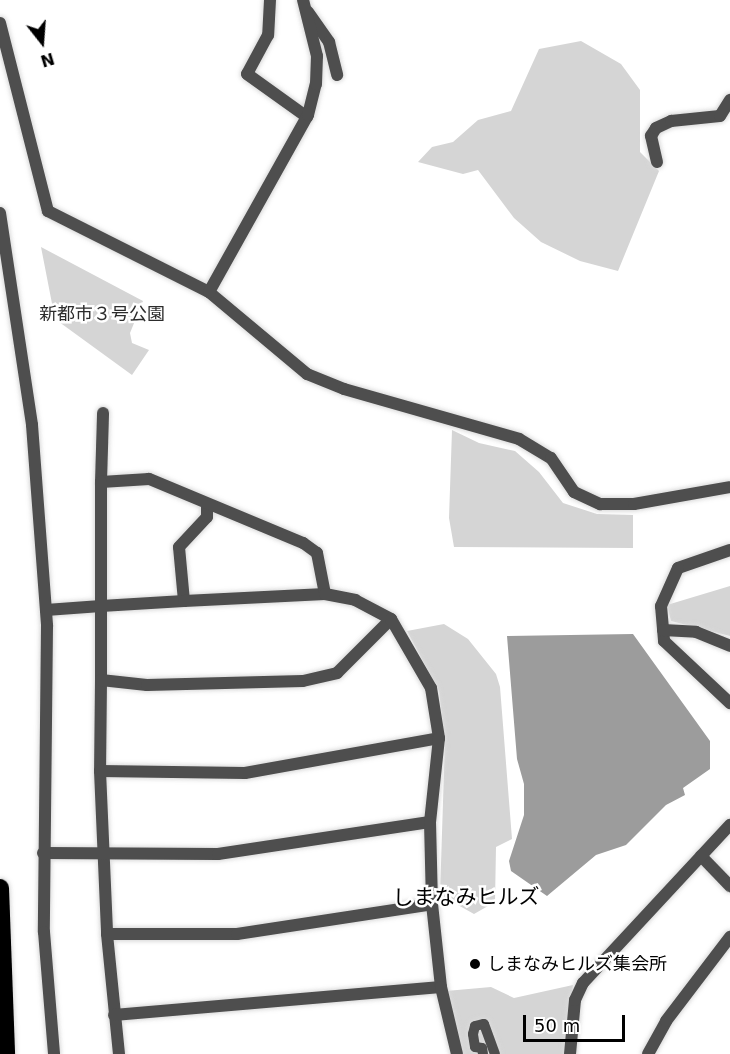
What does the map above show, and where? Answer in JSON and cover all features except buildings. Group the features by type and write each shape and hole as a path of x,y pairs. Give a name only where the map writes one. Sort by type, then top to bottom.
{"highway":[{"path":"0,888 6,1054"}],"street":[{"path":"270,0 268,35 247,74 307,117"},
{"path":"209,292 307,117 316,84 317,56 304,4"},
{"path":"304,4 329,42 337,75"},
{"path":"0,23 48,211 209,292 270,347 307,374 344,389 519,439 551,458 574,492 600,504 634,504 730,487"},
{"path":"657,162 651,136 656,128 671,121 720,116 730,100"},
{"path":"0,213 32,425 46,610 48,698 44,932 54,1054"},
{"path":"103,413 100,771 106,851 107,934 119,1054"},
{"path":"101,482 149,479 303,543 317,553 326,594"},
{"path":"184,601 179,547 207,517 207,504"},
{"path":"730,550 678,568 661,606 664,641 730,703"},
{"path":"46,610 326,594 355,600 391,619 431,688 439,738 430,822 432,904 441,987 457,1054"},
{"path":"101,680 147,685 303,681 337,673 391,619"},
{"path":"663,630 696,632 730,646"},
{"path":"100,771 245,773 439,738"},
{"path":"44,853 106,851 218,854 430,822"},
{"path":"570,1054 573,1010 583,983 730,825"},
{"path":"701,856 730,886"},
{"path":"107,934 237,934 432,904"},
{"path":"648,1054 680,1002 730,937"},
{"path":"114,1016 441,987"},
{"path":"483,1054 482,1048 475,1047 473,1034 475,1026 484,1024 495,1054"}],"green space":[{"path":"581,41 621,64 640,90 640,152 659,171 618,271 580,261 541,242 514,218 478,170 463,174 418,162 432,147 453,142 478,120 511,111 539,49"},
{"name":"新都市３号公園","path":"41,247 143,301 130,333 132,343 149,350 132,375 55,319"},
{"path":"452,430 479,443 515,451 539,472 563,503 597,514 633,515 633,548 454,547 449,518"},
{"path":"730,586 730,636 671,621 667,605"},
{"path":"444,624 468,639 496,674 500,687 512,839 496,847 495,902 474,914 440,895 445,740 439,691 407,631"},
{"path":"573,985 564,1054 463,1054 446,991 491,987 514,998"}],"shaded area":[{"path":"633,634 710,741 710,769 683,788 685,795 666,805 626,845 596,855 547,896 511,871 509,861 524,815 524,784 517,759 507,636"}],"place":[{"name":"しまなみヒルズ集会所","path":"475,964"}],"district":[{"name":"しまなみヒルズ","path":"466,897"}]}
